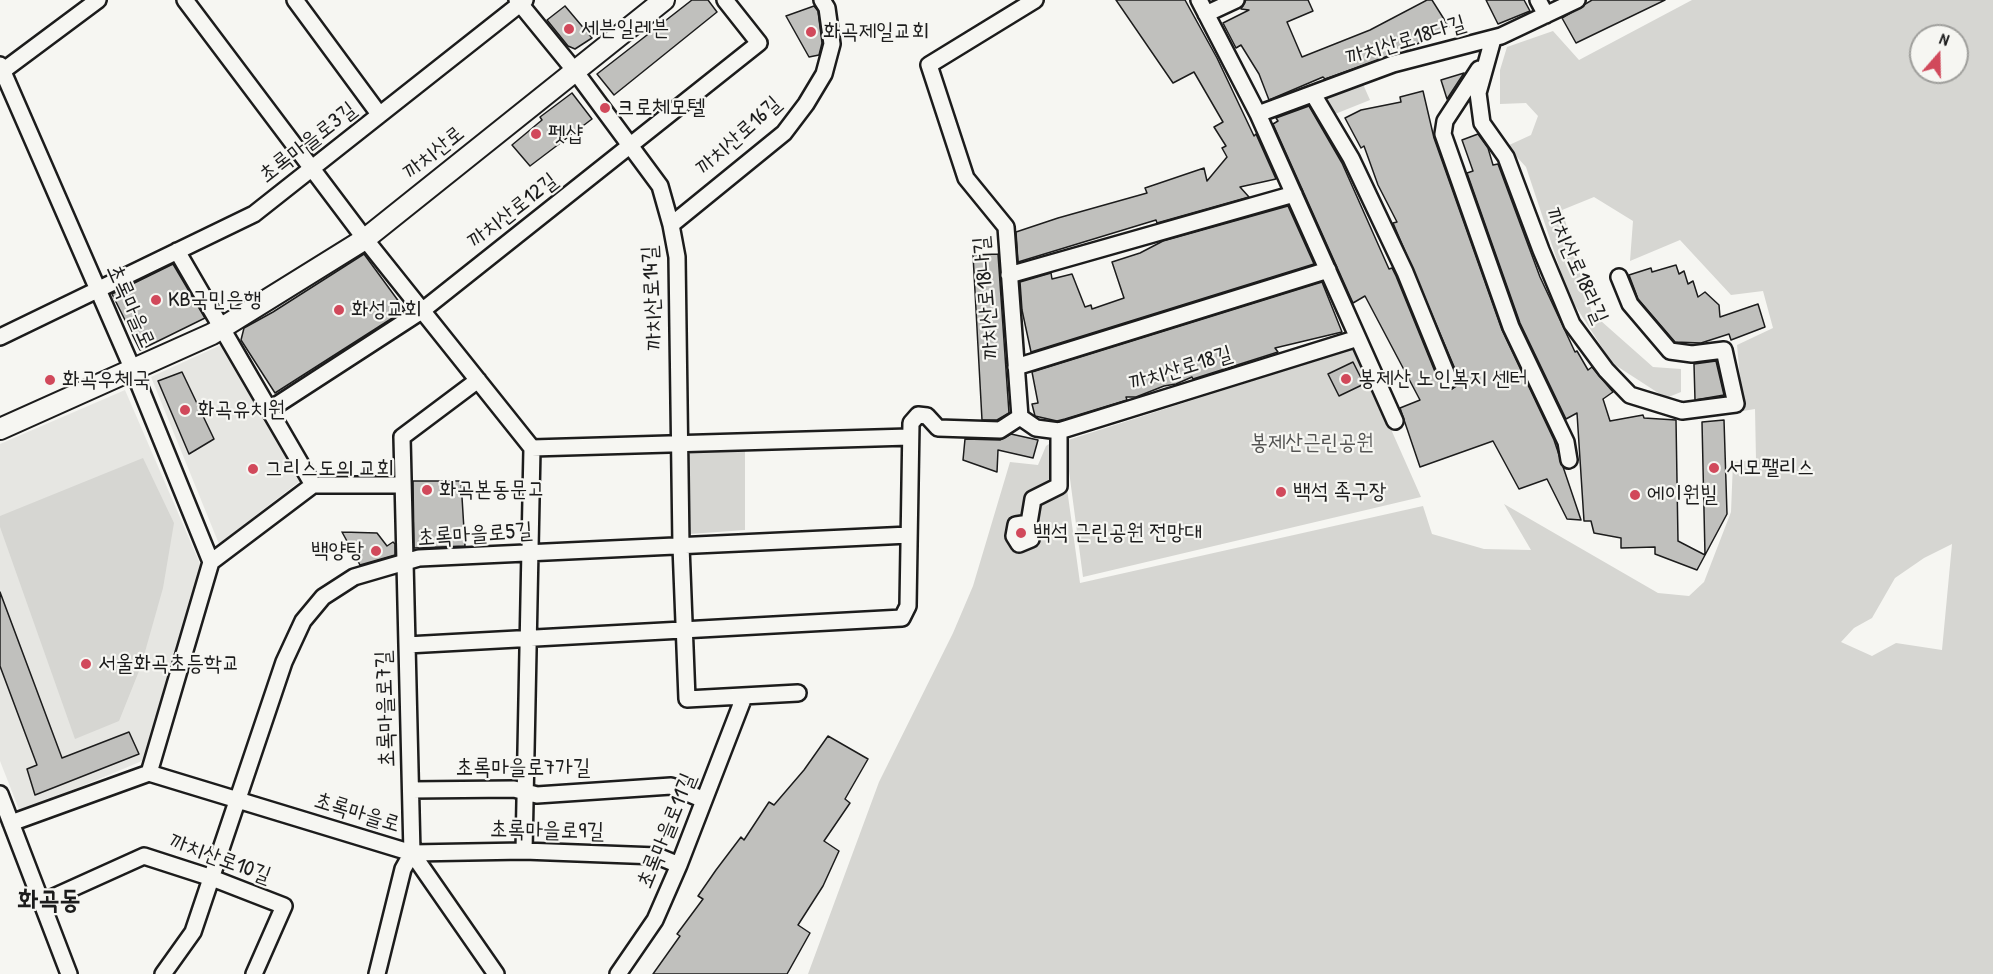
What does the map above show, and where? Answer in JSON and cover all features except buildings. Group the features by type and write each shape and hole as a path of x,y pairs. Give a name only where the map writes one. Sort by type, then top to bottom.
{"street":[{"name":"초록마을로","path":"98,0 1,70 133,370 211,562"},
{"path":"185,0 365,239 532,448 524,851"},
{"path":"295,0 379,114"},
{"name":"까치산로","path":"0,429 223,328 365,239 663,0"},
{"path":"631,147 759,43 725,0"},
{"name":"까치산로18나길","path":"1020,417 1006,227 966,178 930,65 1035,0"},
{"path":"1236,0 1203,7 1258,114 1395,421"},
{"path":"1538,0 1546,15"},
{"name":"까치산로18다길","path":"1258,114 1393,64 1492,39 1577,0"},
{"name":"초록마을로3길","path":"0,337 254,214 521,1"},
{"name":"까치산로14길","path":"521,1 660,186 671,225 677,257 681,546 687,699 798,693"},
{"name":"까치산로16길","path":"671,225 784,133 806,104 824,74 832,44 829,3"},
{"name":"까치산로18라길","path":"1492,39 1478,93 1482,123 1506,157 1572,324 1606,370 1630,395 1682,411 1736,404 1724,351 1692,354 1670,351 1630,304 1619,277"},
{"name":"까치산로18라길","path":"1486,59 1445,121 1443,134 1511,327 1566,442 1569,460"},
{"path":"1313,94 1351,158 1406,272 1449,380"},
{"name":"까치산로12길","path":"269,410 423,310 631,147"},
{"path":"1009,275 1294,194"},
{"path":"177,251 313,485"},
{"path":"1016,367 1328,270"},
{"name":"까치산로18길","path":"1059,431 1358,338"},
{"path":"405,563 402,437 478,380"},
{"path":"407,645 902,618 908,606 909,437 911,423 918,415 927,416 938,428 1000,430 1020,417 1036,428 1059,431 1059,486 1033,499 1029,523"},
{"path":"532,448 909,437"},
{"path":"11,823 149,773 211,562 313,485 403,485"},
{"path":"681,546 909,535"},
{"name":"초록마을로5길","path":"163,974 193,932 284,662 303,621 322,597 354,576 419,558 681,546"},
{"name":"초록마을로7길","path":"405,563 412,853"},
{"name":"초록마을로11길","path":"618,974 655,920 679,865 744,697"},
{"name":"초록마을로","path":"149,773 412,853 496,974"},
{"name":"초록마을로7가길","path":"411,790 514,789 537,795 671,786 704,800"},
{"path":"0,794 69,974"},
{"name":"초록마을로9길","path":"412,853 524,851 657,856 679,865"},
{"path":"377,974 403,869 412,853"},
{"name":"까치산로10길","path":"40,903 144,856 212,878 284,906 254,974"}],"shaded area":[{"path":"221,345 300,481 219,544 151,377"},
{"name":"서울화곡초등학교","path":"125,390 201,566 142,761 20,812 0,761 0,444"}],"green space":[{"path":"1692,0 1993,0 1993,974 808,974 879,782 953,633 973,586 1010,462 1038,465 1046,446 1052,442 1061,445 1080,583 1423,506 1432,534 1484,549 1531,550 1504,504 1658,593 1689,596 1704,582 1731,512 1733,462 1756,460 1755,409 1743,411 1737,345 1773,328 1763,291 1731,295 1680,240 1630,261 1633,221 1594,197 1562,210 1592,313 1653,367 1681,369 1681,392 1666,398 1612,363 1569,296 1526,167 1507,146 1531,135 1538,116 1526,103 1500,104 1500,70 1507,47 1553,31 1579,60","holes":["1952,544 1942,650 1896,643 1872,656 1841,642 1854,628 1872,618 1895,578 1924,558"]},
{"path":"1362,82 1370,100 1335,114 1323,95"},
{"name":"봉제산근린공원","path":"1355,348 1421,497 1083,577 1065,441"},
{"path":"745,450 745,530 690,534 688,453"},
{"path":"143,458 174,523 163,588 141,666 119,721 75,739 0,527 0,516"}],"place":[{"name":"세븐일레븐","path":"569,29"},
{"name":"화곡제일교회","path":"811,32"},
{"name":"크로체모텔","path":"605,108"},
{"name":"펫샵","path":"536,134"},
{"name":"KB국민은행","path":"156,300"},
{"name":"화성교회","path":"339,310"},
{"name":"봉제산 노인복지 센터","path":"1346,379"},
{"name":"화곡우체국","path":"50,380"},
{"name":"화곡유치원","path":"185,410"},
{"name":"서모팰리스","path":"1714,468"},
{"name":"그리스도의 교회","path":"253,469"},
{"name":"화곡본동문고","path":"427,490"},
{"name":"백석 족구장","path":"1281,492"},
{"name":"에이원빌","path":"1635,495"},
{"name":"백석 근린공원 전망대","path":"1021,533"},
{"name":"백양탕","path":"376,551"},
{"name":"서울화곡초등학교","path":"86,664"}],"district":[{"name":"화곡동","path":"49,901"}]}
